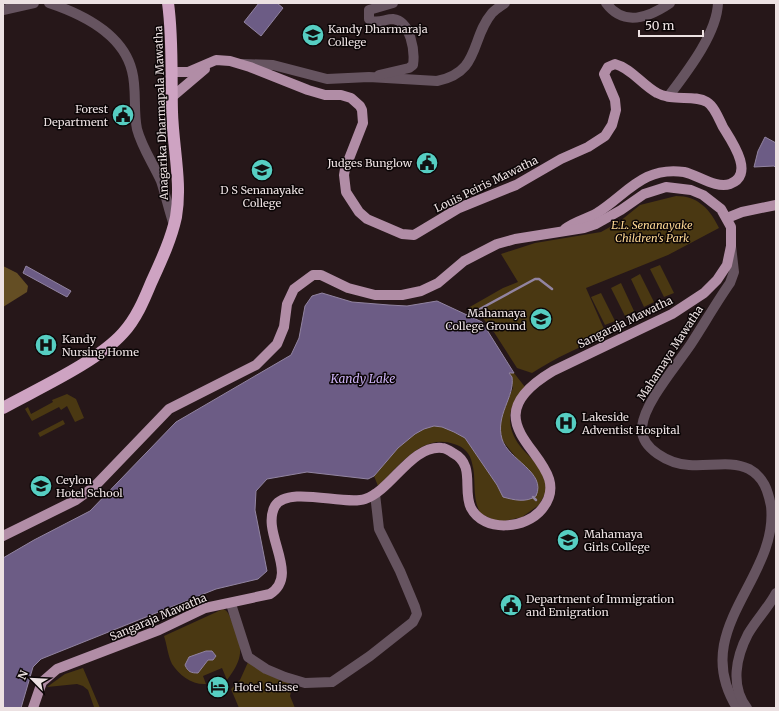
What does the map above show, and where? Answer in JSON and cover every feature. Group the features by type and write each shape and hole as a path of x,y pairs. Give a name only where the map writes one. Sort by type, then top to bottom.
{"highway":[{"name":"Anagarika Dharmapala Mawatha","path":"3,408 100,352 123,333 132,322 150,287 168,246 174,225 178,190 173,134 172,41 168,3"}],"main road":[{"name":"Louis Peiris Mawatha","path":"173,72 188,72 216,60 225,61 243,64 324,95 348,97 360,106 362,110 363,123 345,169 344,175 346,192 359,212 367,219 402,234 414,235 459,208 516,185 605,136 612,125 616,110 615,100 604,74 608,67 615,64 623,66 656,93 679,99 698,98 708,102 738,153 742,165 738,178 731,184 722,185 683,172 669,172 644,177 597,213 572,223 562,232"},
{"name":"Louis Peiris Mawatha","path":"172,97 204,69 225,61"},
{"name":"Sangaraja Mawatha","path":"7,535 76,500 94,487 169,408 256,365 277,344 284,327 288,304 294,289 312,275 321,276 348,288 375,295 402,296 421,291 438,283 464,261 497,244 596,224 621,210 644,194 666,187 683,188 703,195 721,209 727,218 732,234 727,265 717,280 704,293 672,314 553,371 536,381 528,389 518,404 515,415 517,428 524,440 546,469 551,485 547,501 535,515 523,522 510,526 495,524 478,515 474,512 469,503 464,465 458,456 442,448 430,450 418,456 406,465 386,486 366,499 354,501 316,496 285,499 278,502 272,517 282,572 281,582 277,589 270,594 231,604 205,608 152,633 57,669 42,682 33,708"},
{"path":"727,218 742,212 776,205"}],"street":[{"path":"3,10 34,3"},
{"path":"49,3 66,9 98,26 123,51 132,72 137,128 144,150 160,180 174,225"},
{"path":"369,77 409,68 413,65 410,35 404,26 394,19 373,22 369,19 369,10 393,3"},
{"path":"243,64 273,65 327,79 369,77 437,81 448,79 471,60 485,25 492,12 505,3"},
{"path":"606,3 616,15 634,18 647,15 670,3"},
{"path":"668,97 691,65 709,34 718,3"},
{"name":"Mahamaya Mawatha","path":"731,246 734,272 730,283 650,404 642,428 644,440 648,447 665,458 687,466 734,464 749,469 761,478 768,490 772,509 773,532 765,558 727,636 723,654 723,670 728,688 737,708"},
{"path":"231,604 248,656 266,670 285,678 305,683 332,682 370,656 413,622 417,614 400,571 379,529 375,494"},
{"path":"747,708 738,688 736,669 748,634 769,606 776,593"}],"green space":[{"name":"E.L. Senanayake Children's Park","path":"676,196 691,198 697,201 712,215 719,228 668,255 586,288 607,336 568,353 532,373 517,368 492,329 479,314 468,308 503,288 518,282 501,254 535,243 601,232 619,222 640,205"},
{"path":"660,265 674,293 664,297 650,269"},
{"path":"640,274 654,302 644,307 631,279"},
{"path":"621,283 634,311 625,316 611,288"},
{"path":"601,293 615,321 605,325 591,297"},
{"path":"509,373 514,373 525,387 519,394 512,408 510,423 515,438 522,449 536,463 543,477 547,490 539,505 522,517 505,521 496,521 481,514 476,502 473,469 470,456 461,447 442,442 431,443 421,447 403,461 378,486 374,476 398,448 415,434 434,426 442,427 465,438 497,485 503,497 532,498 536,496 522,465 502,440 500,428 502,413 513,388"},
{"path":"67,394 76,399 84,418 75,422 67,406 61,410 59,407 32,421 25,409 28,407 31,414 53,402 52,400"},
{"path":"63,420 65,424 40,437 38,433"},
{"path":"223,609 227,611 239,640 240,653 237,665 227,680 222,668 203,676 206,684 191,681 178,672 172,664 169,658 164,636"},
{"path":"249,660 293,683 290,696 295,708 239,708 231,689 240,680"},
{"path":"83,668 100,708 94,707 88,690 83,686 77,684 47,687 65,674"}],"shaded area":[{"path":"3,266 17,273 28,286 27,292 3,307"}],"water":[{"path":"259,3 277,3 283,8 261,36 244,22"},
{"path":"765,137 776,143 776,168 774,166 754,167 758,151"},
{"path":"26,266 71,291 67,297 23,273"},
{"name":"Kandy Lake","path":"322,293 352,302 389,305 407,306 437,301 482,322 514,373 509,373 512,377 512,384 511,392 501,422 502,439 511,453 532,473 538,488 536,496 528,500 516,500 503,497 497,485 465,438 442,427 434,426 415,434 398,448 374,476 368,479 307,472 267,479 256,491 255,510 267,571 258,579 216,589 41,659 33,667 21,708 3,708 3,558 90,511 176,422 291,355 299,338 305,306 312,296"},
{"path":"206,651 212,651 216,656 213,660 208,660 198,673 189,671 185,665 189,657"}],"waterway":[{"path":"467,316 535,279 539,279 552,289"},
{"path":"533,497 536,500"}],"place":[{"name":"Kandy Dharmaraja College","path":"313,35"},
{"name":"Forest Department","path":"123,115"},
{"name":"Judges Bunglow","path":"427,163"},
{"name":"D S Senanayake College","path":"262,170"},
{"name":"Mahamaya College Ground","path":"541,319"},
{"name":"Kandy Nursing Home","path":"46,345"},
{"name":"Lakeside Adventist Hospital","path":"566,423"},
{"name":"Ceylon Hotel School","path":"41,486"},
{"name":"Mahamaya Girls College","path":"568,540"},
{"name":"Department of Immigration and Emigration","path":"511,605"},
{"name":"Hotel Suisse","path":"218,687"}]}
